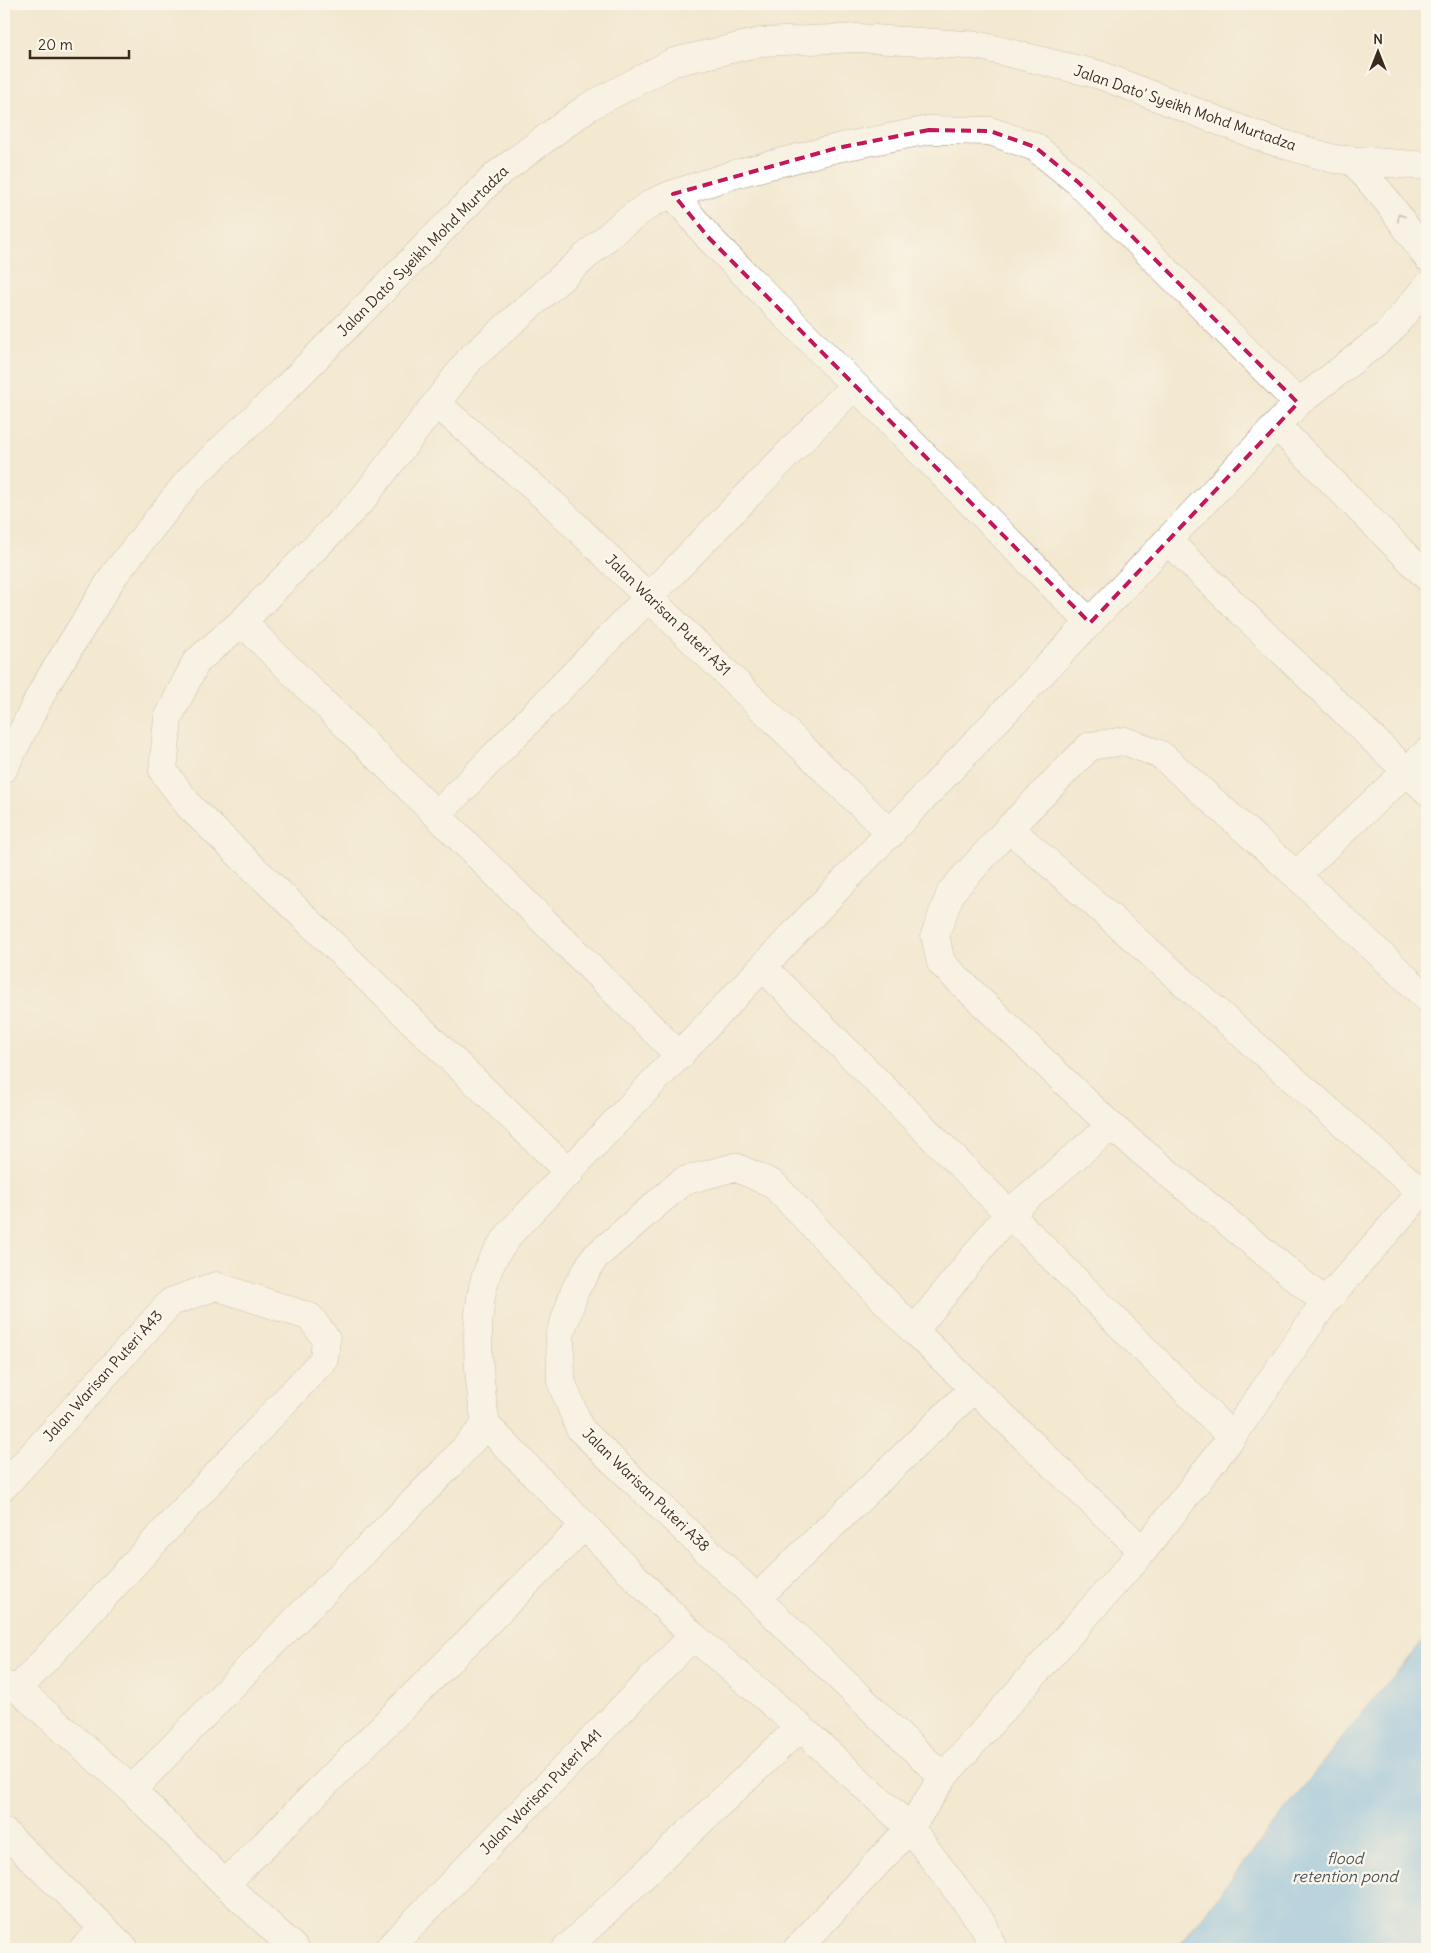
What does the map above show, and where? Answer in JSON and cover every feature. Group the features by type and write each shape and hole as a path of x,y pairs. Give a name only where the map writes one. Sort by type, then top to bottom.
{"street":[{"name":"Jalan Dato' Syeikh Mohd Murtadza","path":"4,768 44,688 114,575 190,479 283,391 495,176 588,107 674,62 761,42 858,38 981,46 1100,75 1266,138 1334,159 1427,166"},
{"path":"570,1173 190,807 163,771 168,718 196,662 242,622 361,501 477,353 621,226 652,203 673,194 736,174 837,148 929,130 990,131 1035,147 1078,182 1298,403"},
{"path":"1353,161 1388,202 1427,257"},
{"path":"673,194 708,238 1090,623"},
{"path":"993,1949 984,1926 910,1828 800,1727 693,1636 486,1425 481,1395 479,1304 494,1258 512,1231 570,1173 1298,403 1387,334 1427,286"},
{"path":"437,815 854,386"},
{"name":"Jalan Warisan Puteri A31","path":"437,404 552,503 650,596 891,834"},
{"path":"1277,426 1427,577"},
{"path":"1168,540 1427,791"},
{"path":"242,622 680,1056"},
{"path":"1325,1302 1111,1126 941,963 935,936 951,892 1009,828 1090,746 1126,741 1161,755 1296,875 1427,998"},
{"path":"1296,875 1427,752"},
{"path":"797,1949 910,1828 943,1777 1143,1551 1232,1436 1325,1302 1425,1189 1009,828"},
{"path":"764,968 1232,1436"},
{"path":"1111,1126 1009,1213 914,1332 972,1390 1143,1551"},
{"name":"Jalan Warisan Puteri A38","path":"914,1332 773,1184 736,1167 683,1181 594,1258 575,1290 560,1335 561,1381 580,1429 943,1777"},
{"name":"Jalan Warisan Puteri A43","path":"4,1486 171,1302 216,1286 310,1317 326,1339 324,1359 11,1687"},
{"path":"758,1598 972,1390"},
{"path":"132,1790 268,1646 444,1471 486,1425"},
{"path":"224,1884 585,1525"},
{"name":"Jalan Warisan Puteri A41","path":"388,1949 693,1636"},
{"path":"11,1687 132,1790 224,1884 295,1949"},
{"path":"566,1949 800,1727"},
{"path":"4,1832 125,1949"},
{"path":"83,1949 104,1929"}],"highlighted area":[{"path":"929,130 990,131 1035,147 1078,182 1298,403 1090,623 709,238 673,194 837,148"}],"water":[{"name":"flood retention pond","path":"1427,1636 1427,1949 1177,1949 1349,1729"}]}
